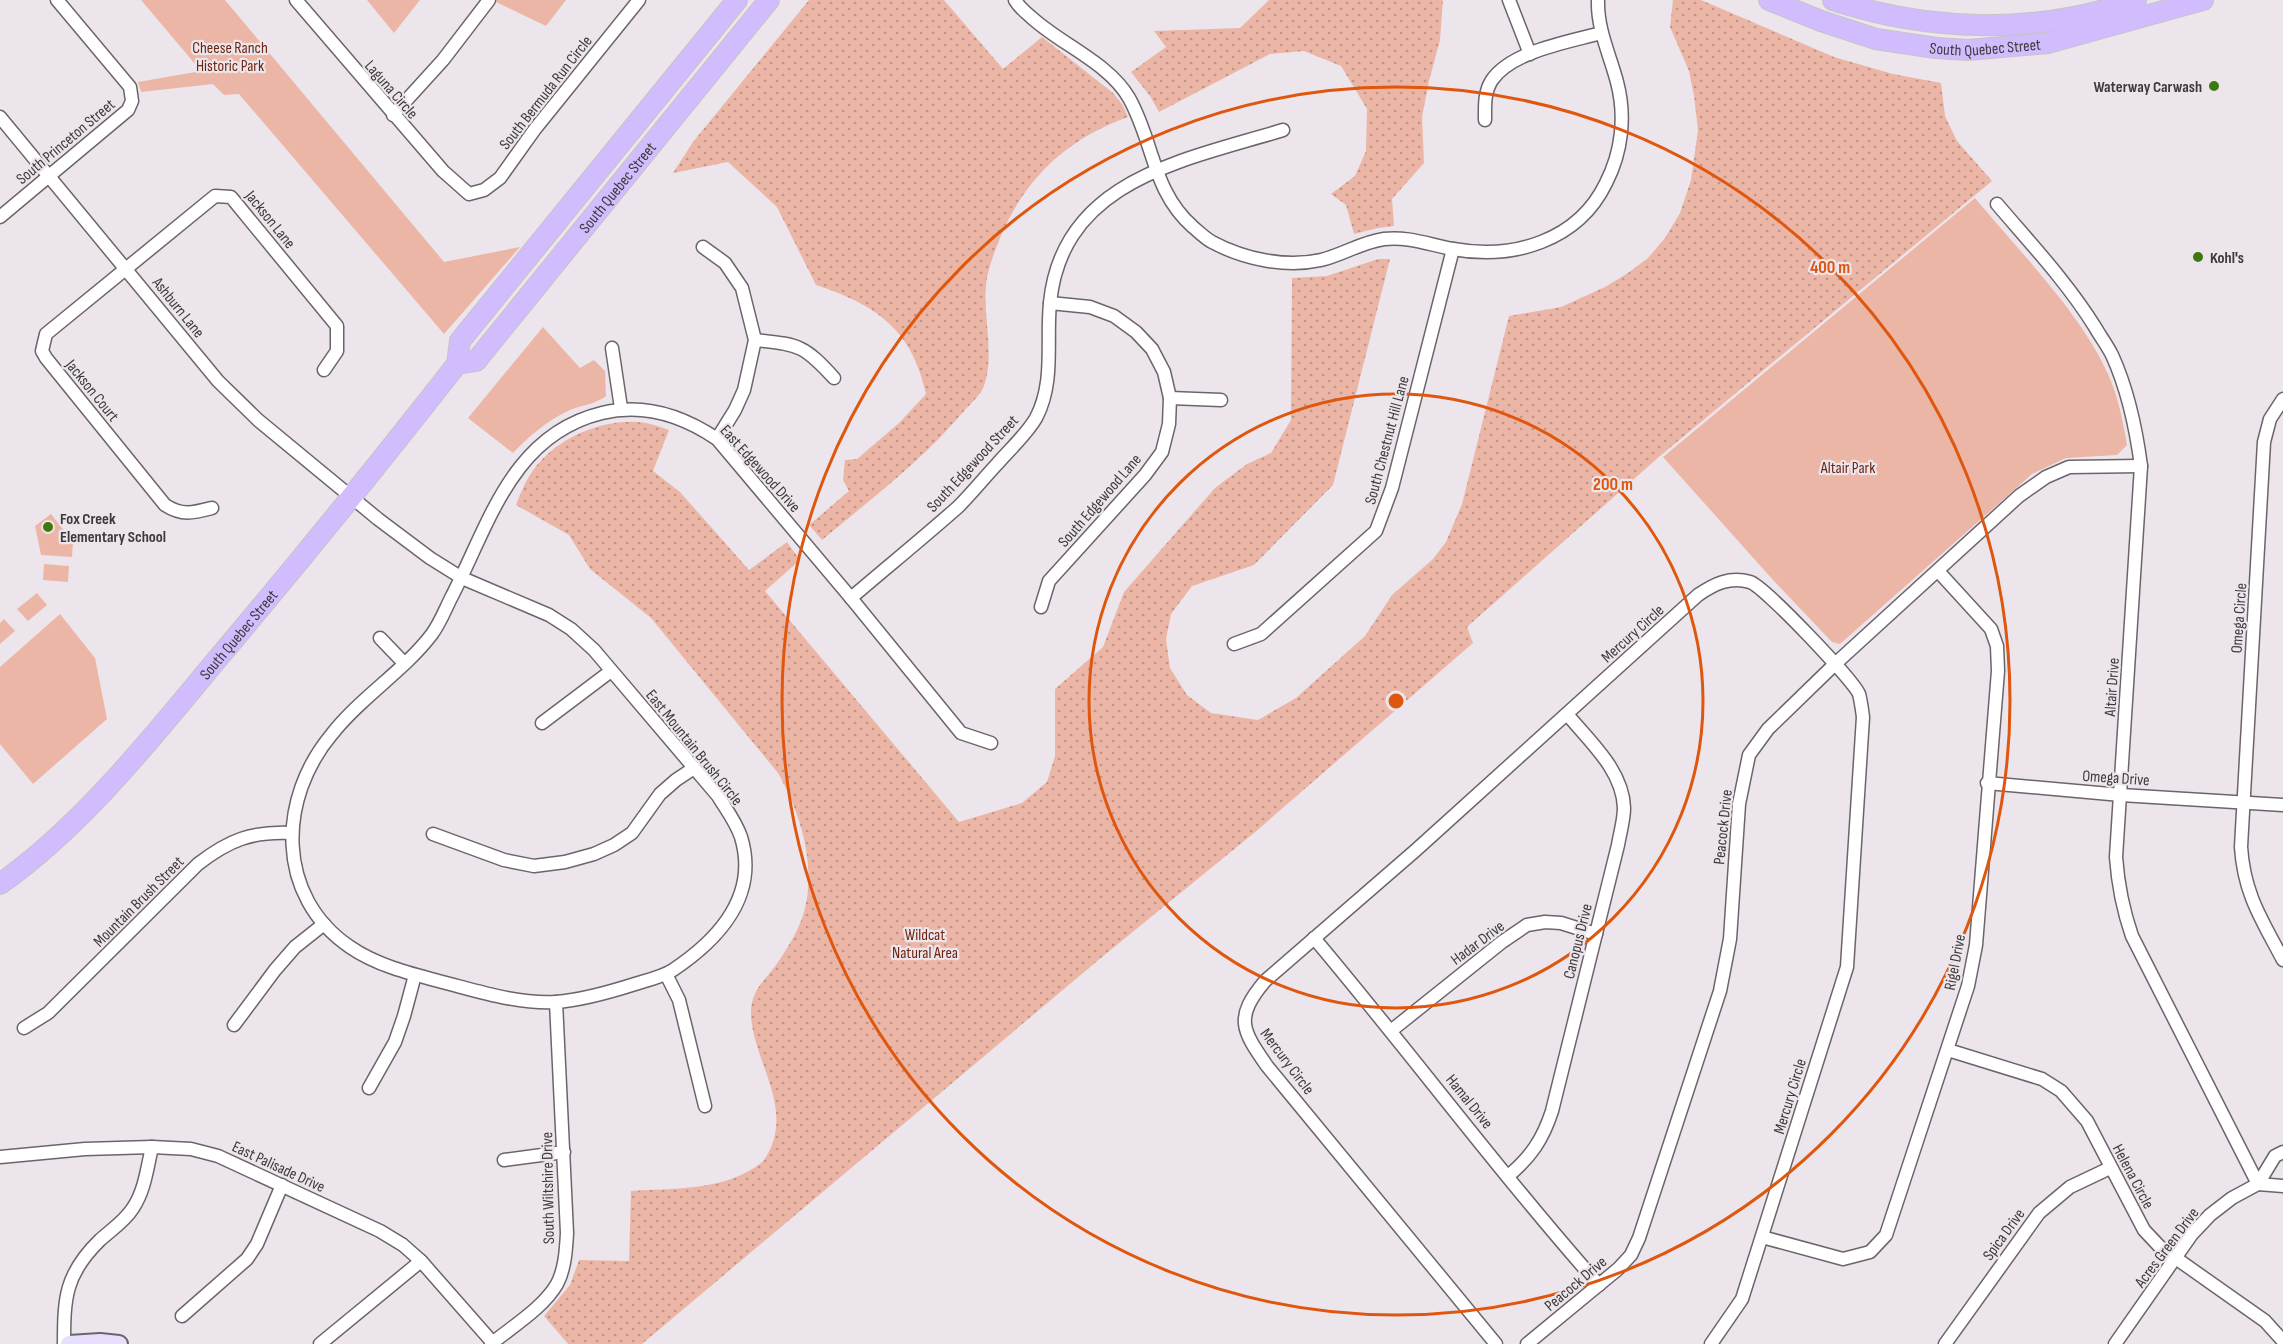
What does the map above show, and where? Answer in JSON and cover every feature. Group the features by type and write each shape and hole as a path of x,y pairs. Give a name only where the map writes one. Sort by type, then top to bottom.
{"main road":[{"name":"South Quebec Street","path":"3,877 55,838 130,764 353,497 457,364 460,341 737,0"},
{"name":"South Quebec Street","path":"457,364 476,361 769,0"},
{"name":"South Quebec Street","path":"1769,0 1821,21 1876,39 1936,48 1968,50 2048,43 2203,0"},
{"name":"South Quebec Street","path":"1833,0 1903,19 1985,26 2056,20 2136,0"}],"street":[{"name":"South Princeton Street","path":"0,217 128,110 132,95 130,87 57,0"},
{"name":"Laguna Circle","path":"296,0 393,115 443,171 469,194"},
{"path":"393,115 444,60 489,0"},
{"name":"South Bermuda Run Circle","path":"469,194 484,190 500,178 535,129 639,0"},
{"path":"1015,0 1039,24 1110,75 1128,97 1168,199 1187,221 1210,241 1261,259 1291,264 1322,260 1382,239 1404,238 1453,249 1498,253 1527,248 1553,237 1576,221 1593,204 1606,184 1615,163 1622,124 1621,101 1601,33 1598,0"},
{"path":"1509,0 1530,54"},
{"path":"1485,120 1486,95 1492,79 1509,65 1530,54 1601,33"},
{"name":"Ashburn Lane","path":"0,117 218,381 258,420 353,497"},
{"name":"South Edgewood Street","path":"851,598 959,506 1021,438 1035,419 1048,379 1050,303 1055,272 1076,229 1092,211 1109,196 1156,169 1283,130"},
{"name":"Jackson Lane","path":"127,268 215,196 231,197 337,326 338,351 324,370"},
{"name":"Altair Drive","path":"1996,204 2070,290 2111,353 2136,428 2141,466 2117,869 2122,907 2132,936 2258,1184"},
{"path":"702,247 725,263 742,288 755,340 744,390 717,439"},
{"name":"South Chestnut Hill Lane","path":"1234,644 1261,634 1376,531 1392,488 1453,249"},
{"name":"Jackson Court","path":"127,268 50,330 43,343 42,351 165,505 176,512 190,514 212,508"},
{"name":"South Edgewood Lane","path":"1041,607 1049,582 1145,475 1162,452 1169,424 1170,398 1164,372 1152,349 1136,332 1114,316 1090,307 1050,303"},
{"path":"755,340 796,345 812,354 834,378"},
{"path":"612,348 621,408"},
{"path":"1170,398 1221,400"},
{"name":"Omega Circle","path":"2283,399 2270,419 2264,442 2241,848 2243,873 2253,903 2283,960"},
{"name":"East Edgewood Drive","path":"462,578 516,470 534,450 552,436 574,422 621,408 649,410 678,418 717,439 851,598 961,734 991,743"},
{"name":"Peacock Drive","path":"1527,1344 1631,1255 1639,1238 1720,991 1730,939 1738,804 1749,755 1768,729 1835,664 2019,496 2046,477 2069,467 2141,466"},
{"name":"East Mountain Brush Circle","path":"353,497 430,558 462,578 549,615 571,629 594,650 731,816 741,838 744,885 736,906 717,934 698,954 666,974 598,995 556,1002 491,995 415,975 374,961 348,946 324,924 307,901 299,878 292,833 294,809 312,759 333,731 433,633 462,578"},
{"name":"Rigel Drive","path":"1762,1237 1843,1259 1870,1252 1886,1235 1968,986 1976,945 1987,783 1998,671 1997,646 1991,629 1938,571"},
{"name":"Mercury Circle","path":"1496,1344 1267,1066 1247,1037 1245,1013 1252,996 1265,981 1698,595 1716,583 1734,580 1751,582 1764,590 1835,664 1859,693 1863,717 1847,967 1742,1299 1711,1344"},
{"path":"380,638 404,663"},
{"path":"542,723 611,671"},
{"name":"Canopus Drive","path":"1508,1176 1525,1162 1546,1131 1618,845 1624,808 1615,774 1567,714"},
{"path":"434,834 504,860 534,866 565,862 594,854 632,833 660,794 693,768"},
{"name":"Omega Drive","path":"1987,783 2242,803"},
{"path":"2242,803 2283,805"},
{"name":"Mountain Brush Street","path":"24,1028 48,1013 198,864 220,847 245,837 268,832 292,833"},
{"name":"Hadar Drive","path":"1392,1030 1502,942 1527,925 1545,922 1561,923 1596,934"},
{"path":"234,1024 295,947 324,924"},
{"name":"Hamal Drive","path":"1314,938 1392,1030 1544,1222 1599,1284"},
{"path":"666,974 679,1000 705,1106"},
{"path":"369,1088 395,1042 415,975"},
{"name":"South Wiltshire Drive","path":"492,1343 544,1300 557,1283 565,1260 567,1233 556,1002"},
{"name":"Helena Circle","path":"1948,1050 2042,1079 2061,1091 2086,1121 2144,1230 2160,1248 2265,1321 2283,1341"},
{"path":"64,1344 66,1296 72,1276 99,1241 132,1211 142,1192 152,1148"},
{"name":"East Palisade Drive","path":"0,1157 86,1149 152,1148 191,1149 218,1156 380,1231 403,1245 421,1261 492,1343"},
{"path":"504,1160 564,1152"},
{"path":"2283,1152 2275,1156 2258,1184 2283,1186"},
{"name":"Spica Drive","path":"1945,1344 2039,1213 2070,1187 2110,1168"},
{"name":"Acres Green Drive","path":"2115,1344 2192,1234 2210,1215 2232,1198 2258,1184"},
{"path":"182,1316 247,1259 257,1244 282,1185"},
{"path":"320,1344 421,1261"},
{"path":"69,1344 100,1342 119,1344"}],"green space":[{"name":"Cheese Ranch Historic Park","path":"141,0 225,0 444,262 520,247 444,334 239,94 224,95 213,84 141,92 138,82 201,71"},
{"path":"367,0 420,0 394,33"},
{"path":"497,0 566,0 546,26 496,2"},
{"path":"809,0 944,0 1003,69 1042,37 1113,93 1122,104 1128,117 1086,137 1050,163 1035,179 1010,216 989,268 986,298 989,362 984,386 980,393 914,463 822,540 809,525 849,491 843,480 845,460 857,459 899,423 926,394 920,371 901,336 888,323 857,301 816,285 777,207 728,162 673,173 693,142"},
{"path":"1269,0 1443,0 1440,40 1422,117 1424,163 1392,199 1394,226 1354,234 1346,205 1331,194 1355,176 1366,151 1367,109 1341,66 1304,51 1270,54 1159,112 1150,96 1131,72 1166,47 1154,31 1240,28"},
{"name":"Wildcat Natural Area","path":"1673,0 1701,0 1834,57 1893,74 1941,83 1945,116 1957,141 1992,181 1660,456 1467,627 1473,643 1254,833 1102,957 642,1344 568,1344 544,1316 570,1285 579,1260 629,1261 631,1191 710,1185 740,1175 764,1160 773,1142 776,1124 775,1106 754,1034 751,1007 755,993 785,952 800,923 805,908 809,874 799,821 778,773 651,618 590,569 569,535 516,505 526,482 539,463 563,442 592,428 607,424 638,422 669,430 653,471 680,492 749,570 787,542 800,560 765,591 959,822 1022,803 1047,782 1055,756 1055,689 1103,647 1124,592 1215,488 1247,464 1271,453 1291,420 1292,278 1327,276 1378,259 1390,259 1333,485 1254,565 1192,586 1171,614 1166,639 1170,668 1187,695 1211,713 1258,720 1296,698 1365,636 1392,595 1433,559 1446,542 1462,504 1509,316 1561,307 1605,287 1648,258 1665,238 1680,213 1691,180 1698,130 1689,71 1670,27"},
{"name":"Altair Park","path":"1975,198 2048,283 2082,328 2115,391 2127,445 2117,455 2066,458 2032,474 1840,644 1832,642 1663,457"},
{"path":"543,327 580,368 594,360 605,371 606,396 554,419 513,453 468,418"},
{"path":"51,514 73,542 72,557 41,555 35,526"},
{"path":"44,564 69,566 68,582 43,580"},
{"path":"37,593 47,605 28,621 17,609"},
{"path":"60,614 95,658 107,719 33,784 0,744 0,667"},
{"path":"4,619 15,631 0,644 0,623"}],"place":[{"name":"Waterway Carwash","path":"2214,86"},
{"name":"Kohl's","path":"2198,257"},
{"name":"Fox Creek Elementary School","path":"48,527"}]}
